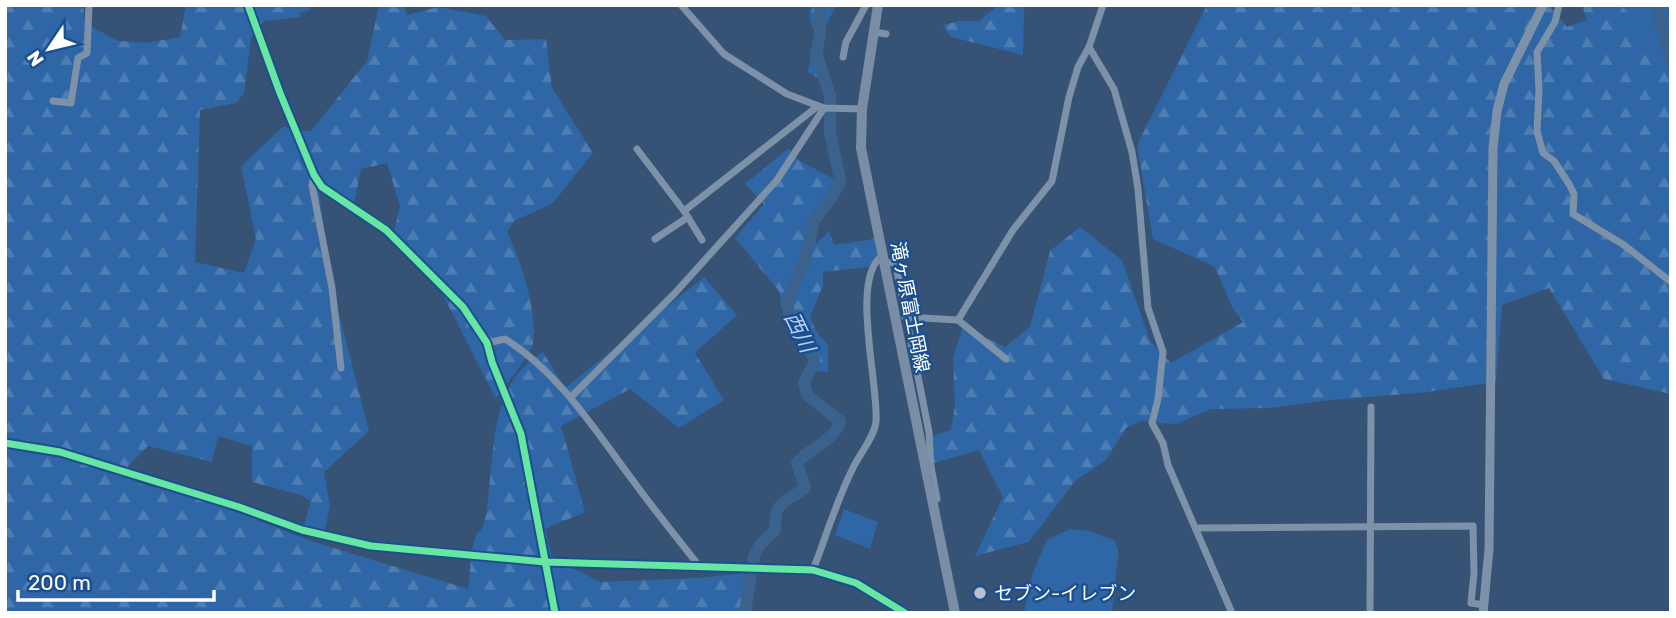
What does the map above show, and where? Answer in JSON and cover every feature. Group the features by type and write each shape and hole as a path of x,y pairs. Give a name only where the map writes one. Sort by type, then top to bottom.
{"main road":[{"name":"滝ヶ原富士岡線","path":"878,5 862,109 861,148 955,613"}],"street":[{"path":"53,101 71,103 78,58 87,52 89,5"},
{"path":"248,5 280,93 314,175 322,187 386,230 463,307 487,343 521,434 555,613"},
{"path":"681,5 724,54 787,94 821,107 862,109"},
{"path":"843,57 846,42 866,5"},
{"path":"958,320 1013,230 1052,181 1069,97 1103,5"},
{"path":"1196,528 1473,526 1474,573 1471,603 1483,609 1489,549 1493,148 1497,111 1504,84 1543,5"},
{"path":"1559,5 1555,22 1537,52 1537,131 1543,152 1554,161 1570,184 1574,194 1573,214 1624,245 1671,282"},
{"path":"874,32 887,34"},
{"path":"1089,47 1114,89 1132,152 1139,189 1148,308 1163,352 1160,387 1152,423 1163,443 1168,465 1232,613"},
{"path":"655,239 821,107"},
{"path":"570,397 676,293 771,187 821,107"},
{"path":"637,149 702,240"},
{"path":"314,175 312,185 332,288 341,368"},
{"path":"813,570 851,471 876,425 867,296 870,271 876,261 895,261 929,432 931,467 937,499"},
{"path":"905,317 958,320 1006,359"},
{"path":"487,343 505,340 519,348 570,397 701,567"},
{"path":"1370,613 1371,407"},
{"path":"5,443 61,452 335,538 371,546 545,562 813,570 856,583 905,613"}],"green space":[{"path":"5,5 83,5 85,23 118,41 146,43 180,37 186,5 309,5 310,10 299,13 300,17 264,21 251,38 244,93 236,103 200,110 195,262 244,273 256,239 241,166 284,126 293,131 311,131 367,61 379,5 403,5 407,15 438,7 486,16 505,40 546,39 552,88 593,153 553,203 514,221 507,232 527,287 534,332 531,349 496,399 444,297 394,231 400,206 387,163 361,169 354,204 332,189 317,173 329,275 369,431 324,472 330,506 324,533 304,525 311,501 301,495 252,482 252,446 218,436 212,462 148,446 128,466 138,483 213,503 311,541 468,589 474,542 486,515 497,421 512,382 525,365 543,352 565,388 704,277 737,315 695,353 724,400 679,428 630,389 561,426 585,512 545,529 552,558 601,582 748,573 742,613 5,613"},
{"path":"811,5 847,5 835,8 825,27 822,46 829,74 816,77 808,72 815,42 810,16"},
{"path":"1027,5 1024,9 1023,55 951,37 943,25 979,21 995,8"},
{"path":"1207,5 1548,5 1567,27 1587,20 1582,5 1622,5 1671,77 1671,394 1604,379 1549,288 1502,305 1496,382 1420,393 1329,400 1271,408 1211,409 1176,424 1140,421 1126,428 1106,460 1075,481 1029,542 975,556 1003,497 979,450 934,463 927,438 951,430 955,405 953,358 963,327 1005,347 1030,327 1050,251 1080,227 1122,260 1150,341 1171,363 1243,322 1232,307 1215,267 1153,239 1137,145"},
{"path":"1621,5 1671,5 1671,87"},
{"path":"789,148 798,160 846,185 813,232 816,244 829,231 834,245 875,239 877,255 868,267 823,272 823,285 810,317 816,331 828,346 828,372 815,371 810,353 786,319 779,291 735,238 764,204 745,184"},
{"path":"844,509 878,522 870,549 835,535"},
{"path":"1070,529 1089,531 1114,540 1118,556 1112,613 1024,613 1032,575 1047,540"}],"waterway":[{"name":"西川","path":"745,613 754,556 760,545 775,530 779,507 805,488 797,463 833,434 840,421 807,395 804,382 814,358 791,319 786,303 805,260 814,221 833,195 840,179 830,133 830,95 816,56 820,34 820,5"},
{"path":"1656,5 1671,61"}],"cycle path":[{"path":"248,5 280,93 314,175 322,187 386,230 463,307 487,343 521,434 555,613"},
{"path":"5,443 60,452 239,507 302,530 371,546 545,562 813,570 856,583 905,613"}],"place":[{"name":"セブン-イレブン","path":"980,593"}]}
